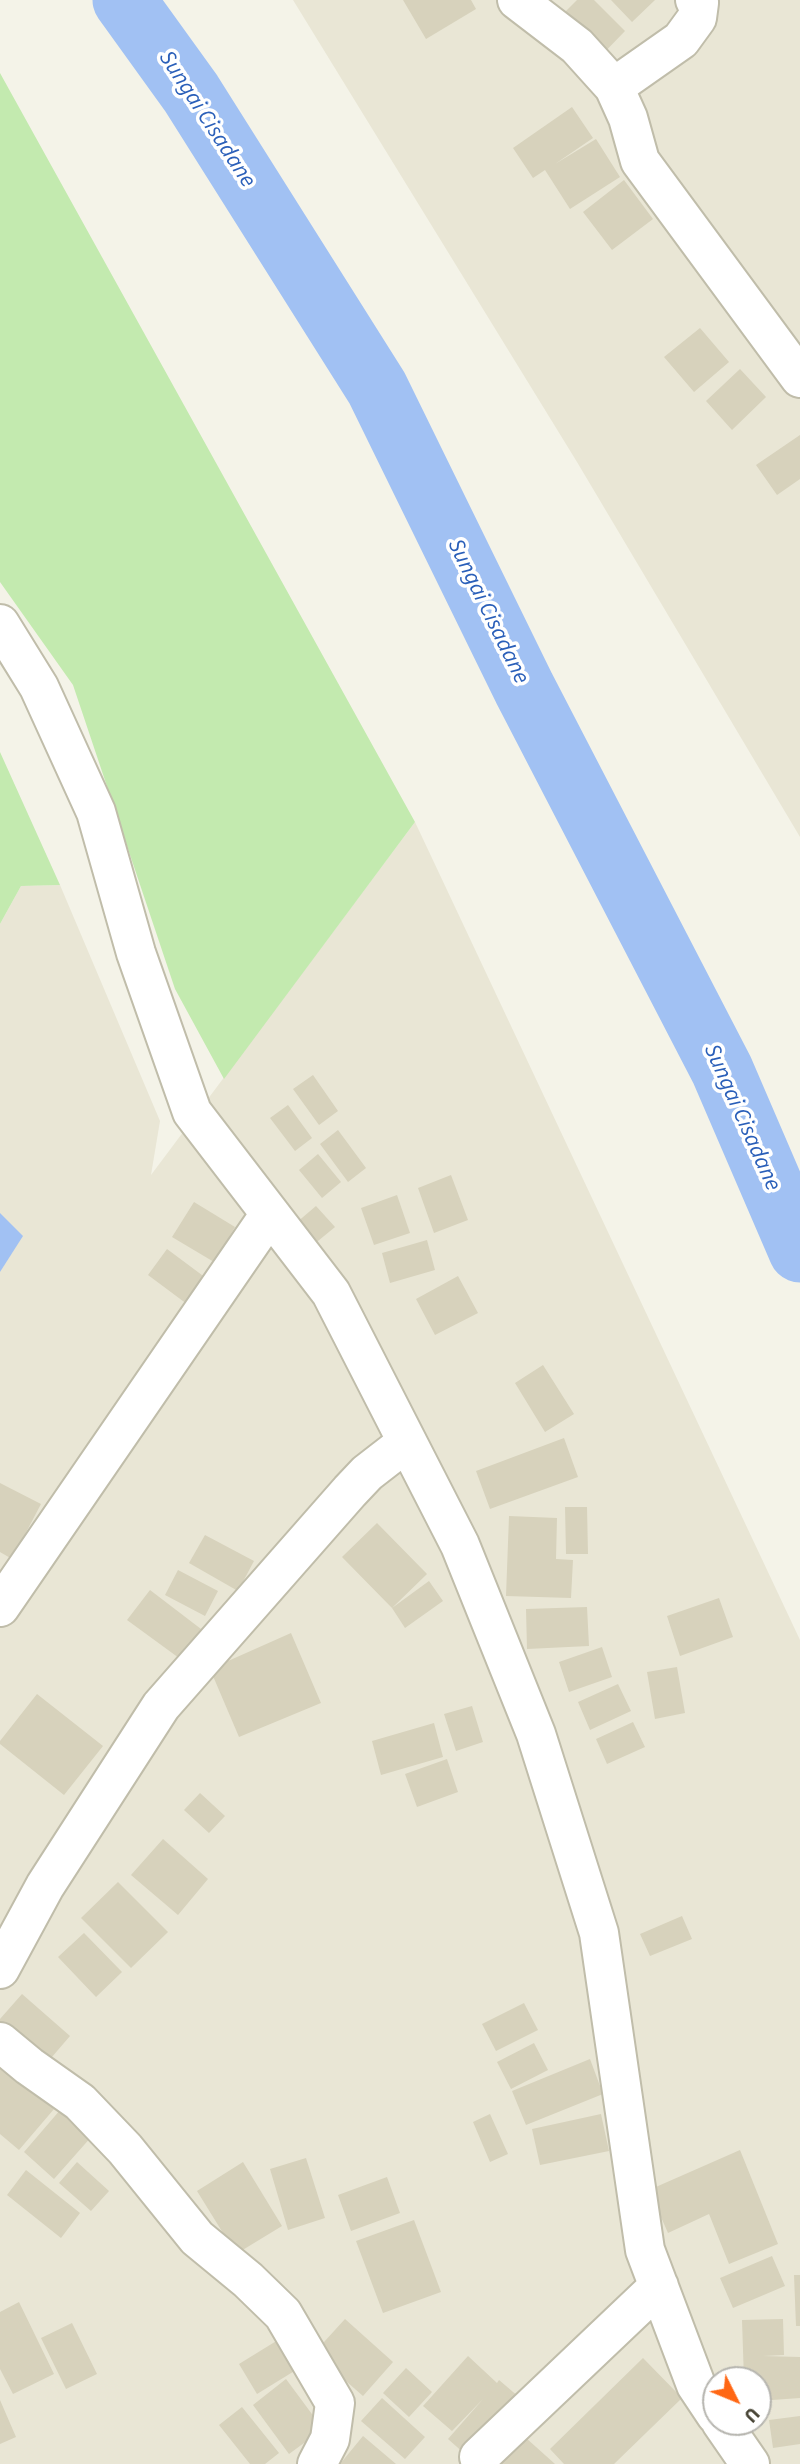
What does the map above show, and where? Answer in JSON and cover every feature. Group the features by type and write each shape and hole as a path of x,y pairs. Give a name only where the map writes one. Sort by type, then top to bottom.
{"street":[{"path":"517,0 577,46 614,87 628,118 640,161 800,378"},
{"path":"614,87 681,40 697,18 698,4 695,0"},
{"path":"0,624 39,687 96,812 136,953 192,1112 331,1293 460,1545 536,1734 599,1933 645,2250 696,2385 702,2394"},
{"path":"0,1607 270,1214"},
{"path":"0,1969 45,1886 161,1706 350,1491 367,1473 407,1442"},
{"path":"0,2042 80,2102 125,2149 197,2238 248,2280 283,2314 335,2403 330,2439 317,2464"},
{"path":"479,2457 659,2286"},
{"path":"731,2436 750,2464"}],"shaded area":[{"path":"293,0 800,0 800,837 577,462"},
{"path":"415,822 800,1640 800,2464 0,2464 0,924 21,886 60,885 160,1121 151,1175"}],"green space":[{"path":"0,73 415,822 224,1079 175,989 73,685 0,582"},
{"path":"0,752 60,885 21,886 0,924"}],"water":[{"path":"0,1213 23,1236 0,1272"}],"building":[{"path":"403,0 471,0 476,9 426,39"},
{"path":"577,0 594,0 625,31 595,62 555,22"},
{"path":"611,0 655,0 632,22"},
{"path":"572,107 593,138 555,164 596,139 620,177 570,209 545,170 533,178 513,148"},
{"path":"624,180 653,219 612,250 583,212"},
{"path":"700,328 729,362 694,392 664,357"},
{"path":"740,369 766,397 732,430 706,401"},
{"path":"800,435 800,479 777,495 756,465"},
{"path":"313,1075 338,1111 319,1125 293,1089"},
{"path":"288,1105 312,1138 295,1151 270,1118"},
{"path":"338,1130 366,1168 348,1182 320,1144"},
{"path":"318,1154 341,1182 322,1198 299,1170"},
{"path":"451,1175 468,1220 434,1233 418,1188"},
{"path":"397,1195 410,1233 374,1245 361,1208"},
{"path":"194,1202 235,1227 214,1262 172,1237"},
{"path":"316,1206 335,1227 307,1250 289,1229"},
{"path":"427,1240 435,1270 390,1283 382,1253"},
{"path":"167,1249 218,1287 199,1313 148,1275"},
{"path":"458,1276 478,1313 435,1335 416,1299"},
{"path":"543,1365 574,1414 545,1432 515,1383"},
{"path":"564,1438 578,1477 490,1509 476,1471"},
{"path":"0,1483 41,1504 12,1559 0,1552"},
{"path":"565,1507 587,1507 588,1554 566,1554"},
{"path":"509,1516 557,1518 556,1559 573,1560 571,1598 506,1596"},
{"path":"377,1523 427,1574 392,1608 342,1557"},
{"path":"205,1535 254,1561 238,1591 189,1563"},
{"path":"178,1570 218,1591 205,1616 165,1595"},
{"path":"429,1581 443,1601 405,1628 392,1608"},
{"path":"150,1590 201,1629 179,1658 127,1620"},
{"path":"719,1598 733,1637 680,1656 667,1616"},
{"path":"587,1607 589,1646 527,1649 526,1609"},
{"path":"291,1633 321,1703 239,1737 210,1669"},
{"path":"602,1647 612,1677 569,1692 559,1662"},
{"path":"677,1667 685,1713 655,1719 647,1672"},
{"path":"618,1684 631,1711 590,1730 578,1702"},
{"path":"37,1694 103,1746 64,1795 0,1744"},
{"path":"472,1706 483,1742 456,1751 444,1714"},
{"path":"633,1722 645,1747 607,1764 596,1739"},
{"path":"434,1723 443,1757 381,1775 372,1741"},
{"path":"447,1759 458,1792 417,1807 405,1774"},
{"path":"200,1793 225,1816 209,1833 184,1810"},
{"path":"163,1839 208,1879 178,1915 131,1875"},
{"path":"118,1882 168,1932 131,1968 81,1918"},
{"path":"682,1916 692,1939 650,1956 640,1934"},
{"path":"84,1933 122,1972 96,1997 58,1957"},
{"path":"22,1994 70,2036 45,2065 0,2027 0,2019"},
{"path":"524,2003 538,2030 496,2051 482,2024"},
{"path":"534,2043 548,2070 511,2089 497,2062"},
{"path":"590,2059 603,2094 526,2125 512,2091"},
{"path":"0,2062 54,2109 19,2150 0,2134"},
{"path":"61,2109 92,2136 54,2179 24,2152"},
{"path":"490,2114 508,2154 490,2162 473,2122"},
{"path":"601,2114 609,2151 540,2165 532,2129"},
{"path":"740,2150 778,2244 729,2264 709,2214 668,2233 649,2190"},
{"path":"306,2158 325,2218 288,2230 270,2169"},
{"path":"77,2162 109,2191 91,2211 59,2183"},
{"path":"243,2162 282,2226 236,2254 197,2191"},
{"path":"26,2170 80,2213 61,2238 7,2195"},
{"path":"387,2177 400,2213 351,2231 338,2195"},
{"path":"414,2220 441,2292 383,2313 356,2241"},
{"path":"772,2256 785,2286 733,2308 720,2278"},
{"path":"794,2275 800,2275 800,2326 796,2326"},
{"path":"19,2302 54,2374 13,2394 0,2369 0,2312"},
{"path":"345,2319 393,2362 363,2396 314,2353"},
{"path":"783,2319 784,2355 763,2356 800,2357 800,2398 772,2400 772,2366 744,2366 742,2320"},
{"path":"72,2323 97,2374 66,2389 41,2338"},
{"path":"278,2340 296,2370 257,2394 239,2364"},
{"path":"468,2356 497,2383 499,2380 526,2403 474,2462 448,2439 483,2399 452,2431 423,2406"},
{"path":"643,2358 682,2398 614,2464 564,2464 550,2449"},
{"path":"406,2368 432,2392 409,2417 383,2393"},
{"path":"286,2379 323,2429 289,2454 253,2405"},
{"path":"382,2398 425,2437 405,2459 361,2421"},
{"path":"0,2400 16,2437 0,2444"},
{"path":"242,2407 279,2453 265,2464 250,2464 219,2425"},
{"path":"800,2416 800,2444 773,2448 772,2420"},
{"path":"363,2436 396,2464 340,2464"},
{"path":"526,2438 555,2464 501,2464"}],"waterway":[{"name":"Sungai Cisadane","path":"124,0 191,93 377,388 524,688 722,1070 800,1251"}]}
